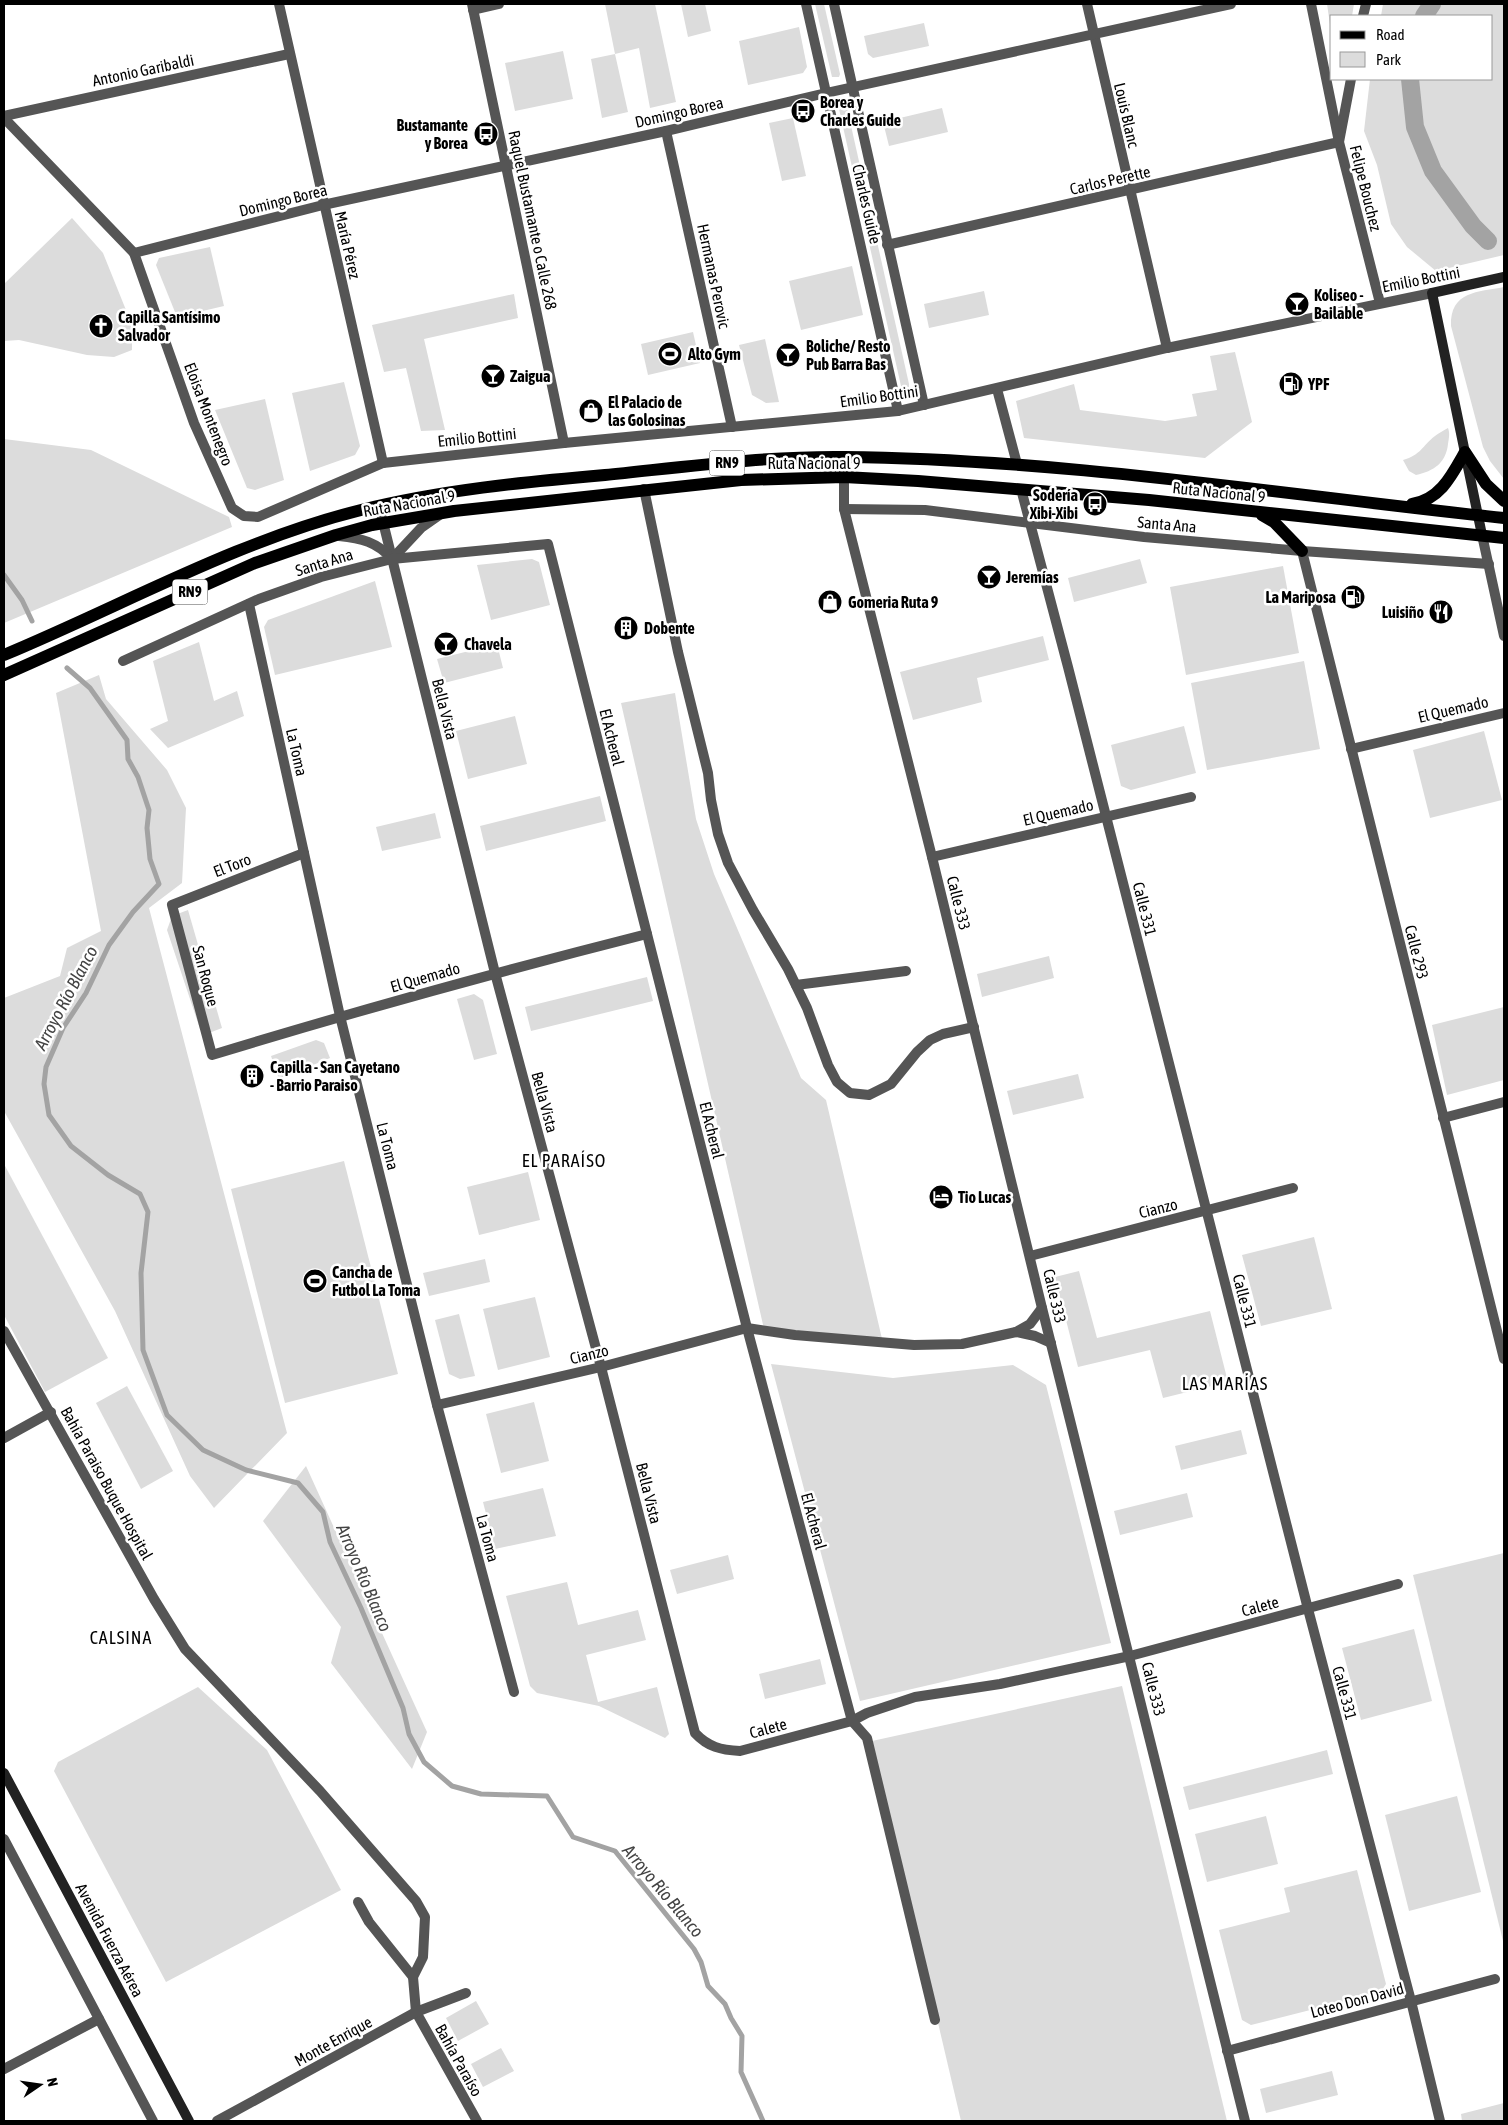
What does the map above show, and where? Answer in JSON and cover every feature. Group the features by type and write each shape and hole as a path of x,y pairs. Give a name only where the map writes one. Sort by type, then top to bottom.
{"main road":[{"name":"Emilio Bottini","path":"1432,293 1504,277"},
{"path":"1432,293 1482,536"},
{"path":"1465,452 1486,484 1504,502"},
{"path":"1404,506 1421,503 1438,492 1450,478 1465,452"},
{"name":"Ruta Nacional 9","path":"4,655 232,554 332,518 379,506 452,492 566,478 762,460 844,457 1017,464 1504,518"},
{"name":"Ruta Nacional 9","path":"4,676 255,563 336,535 382,523 444,513 644,489 741,480 844,477 1021,489 1504,538"},
{"path":"1257,513 1274,522 1302,551"},
{"name":"Avenida Fuerza Aérea","path":"4,1773 189,2121"}],"street":[{"name":"María Pérez","path":"279,4 323,205 383,463"},
{"path":"472,7 499,4"},
{"name":"Charles Guide","path":"806,4 898,411"},
{"name":"Charles Guide","path":"834,4 924,406"},
{"name":"Louis Blanc","path":"1087,4 1167,348"},
{"name":"Domingo Borea","path":"134,253 323,205 1231,4"},
{"path":"1311,4 1339,142"},
{"name":"Raquel Bustamante o Calle 268","path":"472,7 564,443"},
{"name":"Antonio Garibaldi","path":"4,117 289,54"},
{"name":"Felipe Bouchez","path":"1351,80 1339,142 1380,303"},
{"name":"Eloisa Montenegro","path":"4,117 134,253 194,423 226,496 232,508 244,516 258,517"},
{"name":"Hermanas Perovic","path":"666,130 732,427"},
{"name":"Carlos Perette","path":"887,245 1339,142"},
{"name":"Emilio Bottini","path":"258,517 383,463 564,443 898,411 1167,348 1432,293"},
{"path":"997,389 1017,464"},
{"name":"Calle 333","path":"844,477 844,509 1245,2121"},
{"path":"644,489 678,652 708,773 718,834 728,862 796,985 828,1065 837,1082 850,1093 869,1095 891,1084 917,1052 930,1040 942,1034 974,1027"},
{"name":"Calle 331","path":"1021,489 1308,1609 1411,2001 1440,2121"},
{"name":"Bella Vista","path":"379,506 495,973 601,1367 695,1732"},
{"name":"Santa Ana","path":"844,509 925,510 1144,537 1302,551 1489,564"},
{"path":"336,535 374,543 392,558 421,528 444,513"},
{"path":"1482,536 1502,615 1504,636"},
{"name":"Santa Ana","path":"123,661 249,604 321,577 392,558 548,544"},
{"name":"El Acheral","path":"548,544 747,1328 852,1721"},
{"name":"Calle 293","path":"1302,551 1504,1359"},
{"name":"La Toma","path":"249,604 340,1016 437,1405 514,1692"},
{"name":"El Quemado","path":"1351,749 1504,713"},
{"name":"El Quemado","path":"932,857 1191,797"},
{"name":"El Toro","path":"172,905 304,853"},
{"name":"San Roque","path":"172,905 212,1055"},
{"name":"El Quemado","path":"212,1055 340,1016 646,934"},
{"path":"796,985 906,970"},
{"path":"1443,1118 1504,1102"},
{"name":"Cianzo","path":"1030,1256 1293,1188"},
{"path":"747,1328 795,1336 914,1345 962,1344 1016,1332 1030,1324 1042,1308"},
{"name":"Cianzo","path":"437,1405 601,1367 747,1328"},
{"name":"Bahía Paraiso Buque Hospital","path":"4,1331 154,1598 185,1649 320,1791 416,1901 425,1917 423,1957 413,1977"},
{"path":"1016,1332 1035,1336 1051,1343"},
{"path":"4,1438 51,1412"},
{"name":"Calete","path":"695,1732 704,1743 723,1750 740,1752 852,1721 867,1713 915,1697 1000,1684 1130,1656 1398,1584"},
{"path":"852,1721 867,1738 935,2020"},
{"path":"4,1839 153,2121"},
{"path":"358,1902 369,1922 413,1977 416,2012"},
{"name":"Loteo Don David","path":"1227,2051 1495,1979"},
{"name":"Monte Enrique","path":"217,2121 416,2012 466,1993"},
{"name":"Bahía Paraíso","path":"416,2012 477,2121"},
{"path":"4,2069 99,2019"}],"green space":[{"path":"605,4 655,4 676,102 650,108 639,48 615,54"},
{"path":"681,4 705,4 711,31 688,37"},
{"path":"815,4 824,4 840,74 839,77 832,77"},
{"path":"1327,4 1354,4 1352,15 1330,15 1330,24"},
{"path":"1383,4 1504,4 1504,255 1436,271 1407,247 1391,224 1377,165 1364,131 1370,80 1493,80 1493,15 1381,15"},
{"path":"924,23 929,46 873,58 868,54 864,36"},
{"path":"799,27 807,67 803,73 748,85 739,41"},
{"path":"563,51 573,99 515,111 505,63"},
{"path":"615,54 628,112 602,118 591,59"},
{"path":"843,97 845,99 909,387 903,388 901,386 837,100"},
{"path":"942,108 948,132 889,146 883,122"},
{"path":"793,118 806,176 782,181 769,123"},
{"path":"72,218 103,253 128,315 132,331 132,350 114,357 87,355 19,340 4,341 4,284"},
{"path":"210,247 224,306 177,317 156,265 159,258"},
{"path":"852,266 863,315 801,330 789,281"},
{"path":"1504,287 1504,479 1490,461 1483,447 1451,326 1452,314 1460,300 1476,292"},
{"path":"984,291 989,315 929,328 924,304"},
{"path":"514,294 518,318 424,339 445,430 421,431 406,368 384,372 372,325"},
{"name":"Alto Gym","path":"693,332 700,363 648,375 641,344"},
{"path":"765,339 779,402 766,403 752,395 739,345"},
{"path":"1235,352 1252,422 1205,458 1024,438 1016,401 1074,384 1080,410 1165,421 1197,416 1192,394 1217,390 1210,356"},
{"path":"344,382 360,446 355,455 310,471 292,393"},
{"path":"265,399 284,480 255,490 247,488 215,410"},
{"path":"1448,428 1447,451 1442,461 1434,468 1416,475 1409,471 1403,460 1418,453 1435,436"},
{"path":"4,439 91,450 229,517 232,527 4,623"},
{"path":"532,559 539,562 550,605 491,620 477,565"},
{"path":"1140,559 1147,583 1074,602 1068,578"},
{"path":"1283,566 1299,653 1186,675 1170,587"},
{"path":"375,581 392,647 275,675 264,627 268,620"},
{"path":"1043,636 1049,660 977,678 982,702 913,720 900,672"},
{"path":"199,642 214,701 237,691 244,716 168,748 150,729 168,721 153,661"},
{"path":"497,644 503,668 444,683 437,659"},
{"path":"1304,661 1320,749 1207,770 1191,683"},
{"path":"99,675 106,699 167,770 186,808 182,883 149,908 287,1433 214,1508 190,1476 115,1311 4,1111 4,998 60,976 67,948 101,931 56,693"},
{"path":"675,693 696,819 714,874 801,1078 826,1100 883,1343 764,1329 621,703"},
{"path":"515,716 527,764 468,779 456,731"},
{"path":"1184,726 1196,773 1131,790 1121,786 1111,745"},
{"path":"1484,731 1502,800 1430,818 1413,750"},
{"path":"600,796 606,821 486,851 480,826"},
{"path":"435,813 441,838 382,851 376,827"},
{"path":"188,910 222,1028 209,1033 200,1029 167,930 172,916"},
{"path":"1049,956 1054,978 982,997 977,974"},
{"path":"647,977 653,1001 531,1031 525,1007"},
{"path":"474,994 483,1000 497,1054 474,1060 457,999"},
{"path":"1504,1007 1504,1080 1447,1095 1432,1025"},
{"path":"316,1040 324,1043 330,1058 279,1079 271,1056"},
{"path":"1078,1074 1084,1098 1013,1115 1007,1091"},
{"name":"Cancha de Futbol La Toma","path":"344,1161 398,1374 285,1403 231,1189"},
{"path":"4,1164 108,1358 45,1392 4,1315"},
{"path":"528,1172 540,1220 479,1235 467,1187"},
{"path":"1314,1237 1332,1309 1261,1326 1242,1255"},
{"path":"485,1259 490,1282 429,1296 423,1273"},
{"path":"1079,1271 1097,1338 1210,1311 1228,1382 1163,1398 1150,1350 1078,1367 1055,1277"},
{"path":"535,1297 550,1357 498,1370 483,1309"},
{"path":"459,1314 475,1376 460,1379 449,1374 435,1320"},
{"path":"771,1364 893,1378 1013,1365 1046,1385 1111,1643 860,1701"},
{"path":"127,1386 173,1471 141,1489 96,1403"},
{"path":"534,1402 549,1461 501,1473 486,1414"},
{"path":"1241,1430 1247,1454 1181,1470 1175,1446"},
{"path":"306,1466 427,1732 412,1769 331,1663 341,1627 263,1521"},
{"path":"543,1488 556,1536 495,1549 483,1502"},
{"path":"1187,1493 1193,1517 1120,1535 1114,1511"},
{"path":"1504,1553 1504,1945 1413,1575"},
{"path":"728,1555 734,1579 677,1594 670,1570"},
{"path":"567,1582 578,1625 638,1610 646,1640 586,1655 598,1702 657,1687 669,1734 665,1738 599,1706 537,1693 530,1686 506,1596"},
{"path":"1414,1629 1432,1701 1361,1720 1342,1648"},
{"path":"820,1659 826,1684 765,1699 759,1674"},
{"path":"1122,1686 1227,2121 961,2121 872,1741"},
{"path":"198,1687 267,1750 341,1890 166,1982 54,1771 58,1762"},
{"path":"1327,1750 1333,1774 1189,1810 1183,1787"},
{"path":"1457,1796 1481,1892 1409,1911 1385,1815"},
{"path":"1266,1816 1278,1864 1207,1882 1195,1834"},
{"path":"1357,1870 1386,1984 1381,1992 1251,2025 1242,2020 1219,1930 1290,1912 1284,1888"},
{"path":"476,2001 489,2024 458,2041 446,2018"},
{"path":"501,2048 514,2071 483,2087 471,2064"},
{"path":"1332,2071 1338,2095 1266,2113 1260,2089"},
{"path":"1504,2103 1504,2121 1462,2121 1461,2114"}],"waterway":[{"path":"1425,15 1432,4"},
{"path":"1410,80 1415,127 1433,171 1473,226 1488,241"},
{"name":"Arroyo Río Blanco","path":"4,575 22,600 32,621"},
{"name":"Arroyo Río Blanco","path":"67,668 90,688 127,740 128,759 138,777 149,810 147,828 150,859 159,884 133,912 109,945 86,993 63,1028 46,1067 44,1084 49,1115 71,1146 108,1175 140,1194 148,1212 141,1273 143,1350 167,1415 203,1450 246,1470 298,1483 323,1512 330,1542 361,1608 403,1708 409,1734 424,1762 452,1786 481,1794 547,1796 573,1837 615,1851 694,1949 701,1962 708,1986 725,2004 742,2036 741,2072 763,2121"}],"place":[{"name":"Borea y Charles Guide","path":"803,111"},
{"name":"Bustamante y Borea","path":"486,134"},
{"name":"Koliseo - Bailable","path":"1297,304"},
{"name":"Capilla Santísimo Salvador","path":"101,326"},
{"name":"Alto Gym","path":"670,354"},
{"name":"Boliche/ Resto Pub Barra Bas","path":"788,355"},
{"name":"Zaigua","path":"493,376"},
{"name":"YPF","path":"1291,384"},
{"name":"El Palacio de las Golosinas","path":"591,411"},
{"name":"Sodería Xibi-Xibi","path":"1095,504"},
{"name":"Jeremías","path":"989,577"},
{"name":"La Mariposa","path":"1353,597"},
{"name":"Gomeria Ruta 9","path":"830,602"},
{"name":"Luisiño","path":"1441,612"},
{"name":"Dobente","path":"626,628"},
{"name":"Chavela","path":"446,644"},
{"name":"Capilla - San Cayetano - Barrio Paraiso","path":"252,1076"},
{"name":"Tio Lucas","path":"941,1197"},
{"name":"Cancha de Futbol La Toma","path":"315,1281"}],"district":[{"name":"EL PARAÍSO","path":"564,1161"},
{"name":"LAS MARÍAS","path":"1225,1384"},
{"name":"CALSINA","path":"121,1638"}]}
